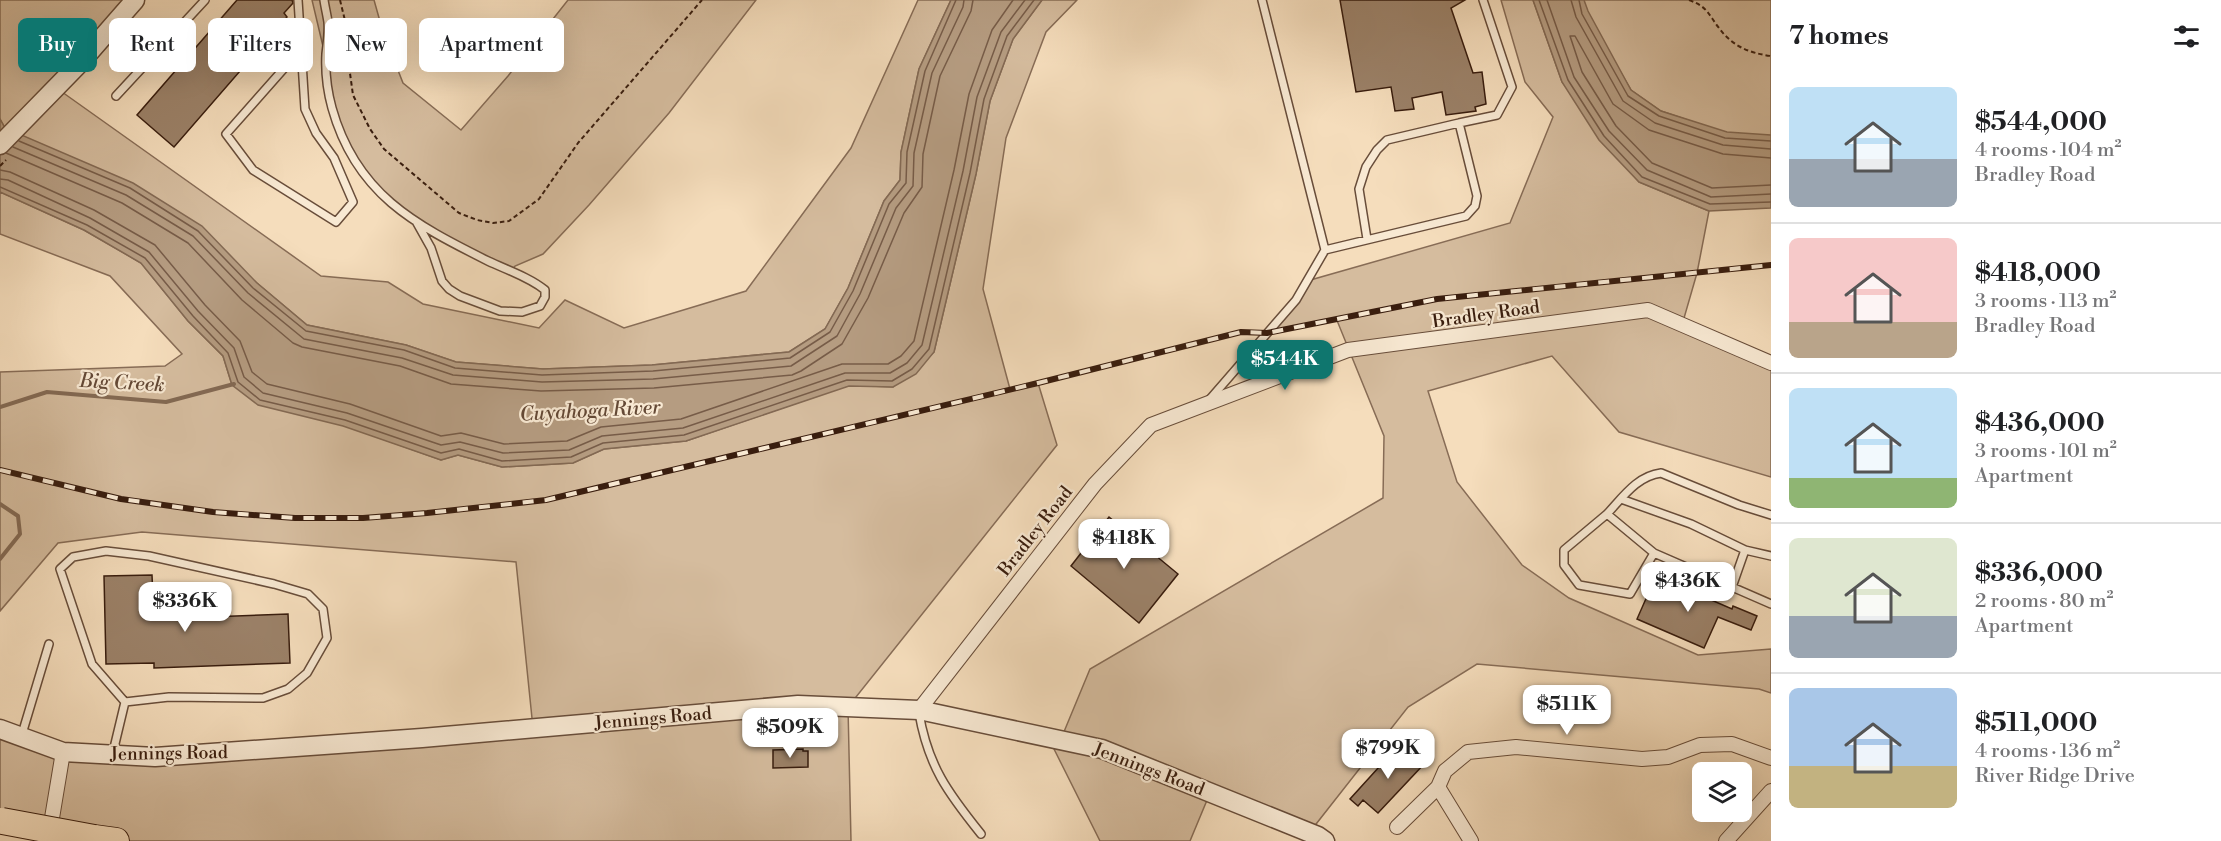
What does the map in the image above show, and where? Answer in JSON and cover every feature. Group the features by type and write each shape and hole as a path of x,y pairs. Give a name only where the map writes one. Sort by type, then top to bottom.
{"highway":[{"path":"1,821 105,839"}],"street":[{"path":"0,145 41,100 80,63 135,0"},
{"name":"Bradley Road","path":"919,710 1095,483 1151,425 1348,350 1648,310 1771,363"},
{"name":"Jennings Road","path":"0,729 63,752 155,757 422,738 798,705 919,710 1102,749 1326,841"},
{"path":"1397,827 1438,788 1445,771 1468,752 1516,747 1642,759 1668,757 1700,745 1732,744 1771,758"},
{"path":"49,841 63,752"},
{"path":"1438,788 1471,841"},
{"path":"1726,841 1771,791"}],"lane":[{"path":"117,96 205,0"},
{"path":"298,0 300,18"},
{"path":"324,0 328,24 327,88 341,135 353,160 367,180 390,203 417,223 537,284 545,290 545,297 540,306 522,312 500,311 459,296 442,280 431,248 417,223"},
{"path":"1262,0 1325,250 1466,216 1475,207 1477,196 1459,123"},
{"path":"1367,239 1359,189 1366,167 1377,150 1387,140 1497,116 1512,87 1483,0"},
{"path":"303,47 305,109 316,133 334,158 353,202 336,222 253,170 226,134 303,47"},
{"name":"Bradley Road","path":"1204,405 1233,375 1296,300 1325,250"},
{"path":"1654,553 1630,594 1579,585 1564,565 1564,550 1607,514 1639,481 1649,475 1661,473 1739,505 1771,515"},
{"path":"1621,499 1691,524 1745,550 1771,556"},
{"path":"1607,514 1654,553 1771,604"},
{"path":"1732,587 1745,550"},
{"path":"106,552 148,556 274,584 308,594 322,609 327,638 307,673 288,689 263,698 169,697 125,702 92,664 60,569 73,557 106,552"},
{"path":"21,737 49,644"},
{"path":"113,755 125,702"},
{"path":"919,710 924,739 936,770 950,795 981,834"}],"path":[{"path":"340,0 349,37 348,59 353,95 370,129 384,149 459,213 493,223 509,221 539,199 578,143 702,0"},
{"path":"1689,0 1700,4 1710,13 1718,28 1734,44 1752,53 1771,56"}],"shaded area":[{"path":"0,0 134,0 118,18 109,18 109,28 97,41 97,18 18,18 18,72 69,72 55,87 321,276 388,282 423,304 539,328 565,300 624,328 746,291 851,148 918,0 951,0 919,69 901,152 900,180 884,201 848,288 825,329 789,352 652,365 543,369 456,362 406,345 307,325 257,283 11,133 0,119"},
{"path":"312,0 374,0 379,18 325,18 325,55"},
{"path":"568,0 756,0 669,113 589,205 543,254 515,266 511,271 417,223 367,180 332,108 328,72 399,72 403,83 461,130 511,72 564,72 564,18 554,18"},
{"path":"1042,0 1077,0 1046,32 1006,138 983,289 1010,389 1038,383 1057,445 848,707 851,841 116,841 0,821 0,729 63,752 155,757 533,728 516,562 142,532 58,543 0,611 0,372 165,366 182,354 110,276 0,234 0,192 84,230 141,263 188,321 223,356 232,385 441,460 458,455 502,467 573,463 604,449 686,441 849,385 893,387 934,352 976,174 990,101 1013,39"},
{"path":"1501,0 1533,0 1562,82 1639,182 1709,211 1697,273 1682,325 1771,363 1771,477 1619,432 1552,356 1428,391 1457,482 1522,565 1569,598 1698,655 1771,649 1771,693 1759,689 1477,664 1408,707 1309,833 1210,793 1190,841 1100,841 1048,737 1061,739 1090,669 1383,498 1384,436 1336,318 1267,333 1307,281 1510,223 1553,117 1525,82"},
{"path":"1578,0 1771,0 1771,147 1661,111 1631,90"}],"water":[{"name":"Cuyahoga River","path":"951,0 1042,0 1013,39 990,101 976,174 934,352 916,374 893,387 849,386 686,441 604,449 573,463 502,467 458,455 441,460 343,426 258,405 232,385 223,356 188,321 141,263 84,230 0,192 0,119 5,128 133,183 202,226 257,283 307,325 406,345 456,362 543,369 652,365 789,352 825,329 848,288 884,201 900,180 901,152 919,69"},
{"path":"1533,0 1584,0 1631,90 1661,111 1727,132 1771,135 1771,208 1709,211 1639,182 1599,140 1562,82"}],"building":[{"path":"237,0 292,0 293,3 284,13 286,18 221,18"},
{"path":"1340,0 1465,0 1451,8 1473,73 1482,72 1486,104 1475,107 1476,111 1446,115 1442,92 1412,98 1414,109 1395,111 1391,87 1356,92"},
{"path":"208,33 208,72 239,72 174,147 137,115 174,72 196,72 196,47"},
{"path":"1109,517 1178,574 1139,623 1071,566"},
{"path":"152,575 154,619 288,614 290,663 154,668 154,663 106,664 104,576"},
{"path":"1656,576 1732,609 1733,606 1757,616 1751,630 1718,617 1704,648 1637,619"},
{"path":"1399,745 1424,764 1378,813 1363,800 1358,806 1350,799"},
{"path":"803,749 803,751 808,751 808,767 773,768 773,750"}],"waterway":[{"name":"Big Creek","path":"0,407 47,392 166,402 234,384"},
{"name":"Big Creek","path":"0,504 18,516 20,534 0,559"}],"railway":[{"path":"0,470 121,499 213,512 295,518 363,518 546,500 1038,383 1241,332 1267,333 1437,299 1771,265"}]}
